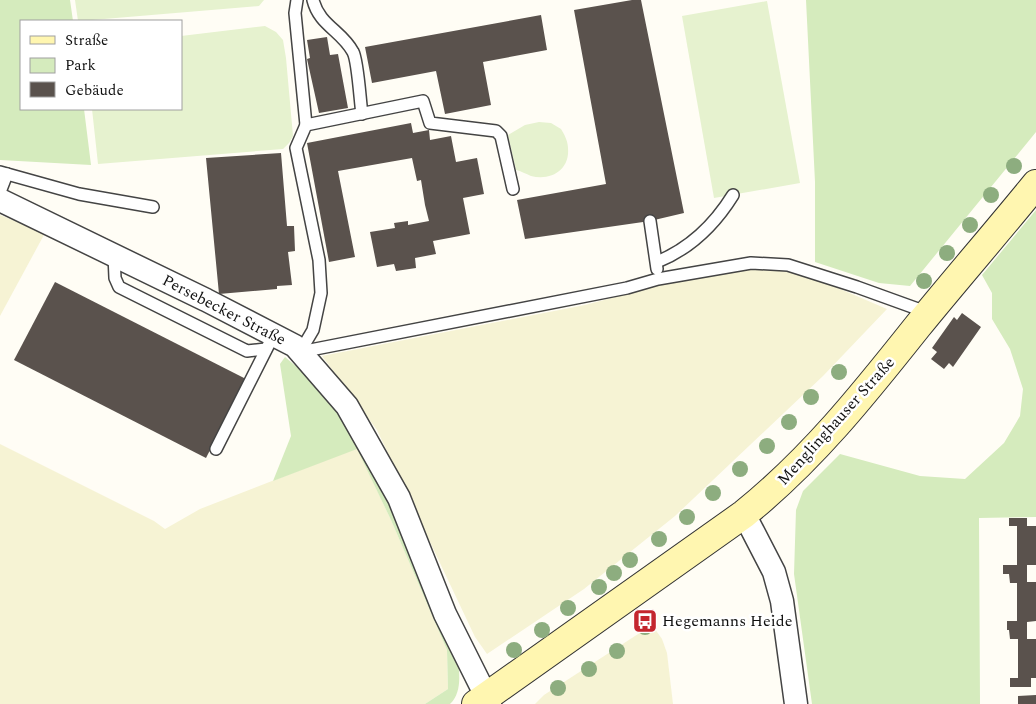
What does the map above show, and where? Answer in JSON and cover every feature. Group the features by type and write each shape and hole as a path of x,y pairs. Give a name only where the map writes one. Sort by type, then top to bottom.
{"street":[{"name":"Menglinghauser Straße","path":"484,702 744,514 775,489 808,457 859,399 1036,184"},
{"name":"Persebecker Straße","path":"0,200 114,255 270,342 295,346 348,406 399,498 445,614 484,702"},
{"path":"744,514 761,544 776,579 782,601 796,704"}],"lane":[{"path":"297,0 295,13 306,125 296,148 319,260 321,293 313,330 300,352"},
{"path":"313,0 321,19 346,41 355,54 362,114"},
{"path":"306,125 423,101 430,123 496,131 501,136 512,189"},
{"path":"0,192 4,173 79,194 153,207"},
{"path":"657,262 673,255 700,235 723,211 733,194"},
{"path":"650,221 658,279"},
{"path":"300,352 628,288 658,279 751,263 788,265 929,313"},
{"path":"216,449 270,342"}],"shaded area":[{"path":"0,215 45,233 0,316"},
{"path":"756,268 798,271 887,309 823,376 675,516 584,589 487,654 475,637 377,430 322,356 585,305 669,283"},
{"path":"0,444 154,521 165,529 200,509 357,448 391,520 447,650 448,689 425,704 0,704"},
{"path":"652,625 662,639 667,653 673,704 535,704 544,695"}],"green space":[{"path":"0,0 70,0 73,20 20,20 20,110 84,110 91,165 0,160"},
{"path":"75,0 264,0 259,6 78,20"},
{"path":"806,0 1036,0 1036,132 910,286 879,283 815,262 815,182"},
{"path":"767,1 800,183 714,198 682,16"},
{"path":"265,26 276,32 283,40 286,58 293,136 289,143 283,149 98,164 92,110 182,110 182,36"},
{"path":"539,122 551,123 561,129 568,145 568,156 562,168 558,172 546,177 531,176 516,170 508,135 525,125"},
{"path":"1036,210 1036,517 979,518 980,704 812,704 794,574 796,510 803,491 840,454 920,476 965,479 1004,443 1020,416 1023,389 1010,349 992,319 992,293 982,275"},
{"path":"285,357 307,377 345,422 375,473 388,500 458,663 458,690 450,704 425,704 448,689 447,650 391,520 357,449 273,481 291,436 280,364"}],"building":[{"path":"641,0 684,213 650,221 525,239 517,200 606,184 574,10"},
{"path":"541,15 547,50 483,62 491,105 445,114 436,71 372,83 365,47"},
{"path":"327,37 330,55 338,54 348,108 319,113 307,59 310,58 307,40"},
{"path":"411,123 413,133 429,130 430,140 451,136 456,162 477,158 484,194 463,198 470,234 433,241 436,254 415,258 416,268 396,271 394,264 377,267 370,232 395,228 394,223 408,221 408,225 429,221 421,180 417,181 412,158 338,171 355,257 329,262 307,143"},
{"path":"281,153 287,226 294,226 295,251 288,252 292,285 277,286 277,289 219,294 206,158"},
{"path":"55,282 246,379 206,458 14,360"},
{"path":"962,313 981,327 953,367 949,363 944,369 931,359 937,352 932,348 954,317 957,320"},
{"path":"1009,518 1027,518 1027,526 1036,526 1036,565 1027,565 1027,582 1036,582 1036,621 1027,622 1027,639 1036,639 1036,678 1031,678 1031,687 1010,687 1010,678 1018,678 1018,639 1010,639 1009,630 1007,630 1007,621 1017,621 1017,583 1010,583 1009,574 1003,574 1003,565 1017,565 1017,526 1009,526"},
{"path":"1036,695 1036,704 1018,704 1018,696"}],"place":[{"name":"Hegemanns Heide","path":"645,621"}]}
